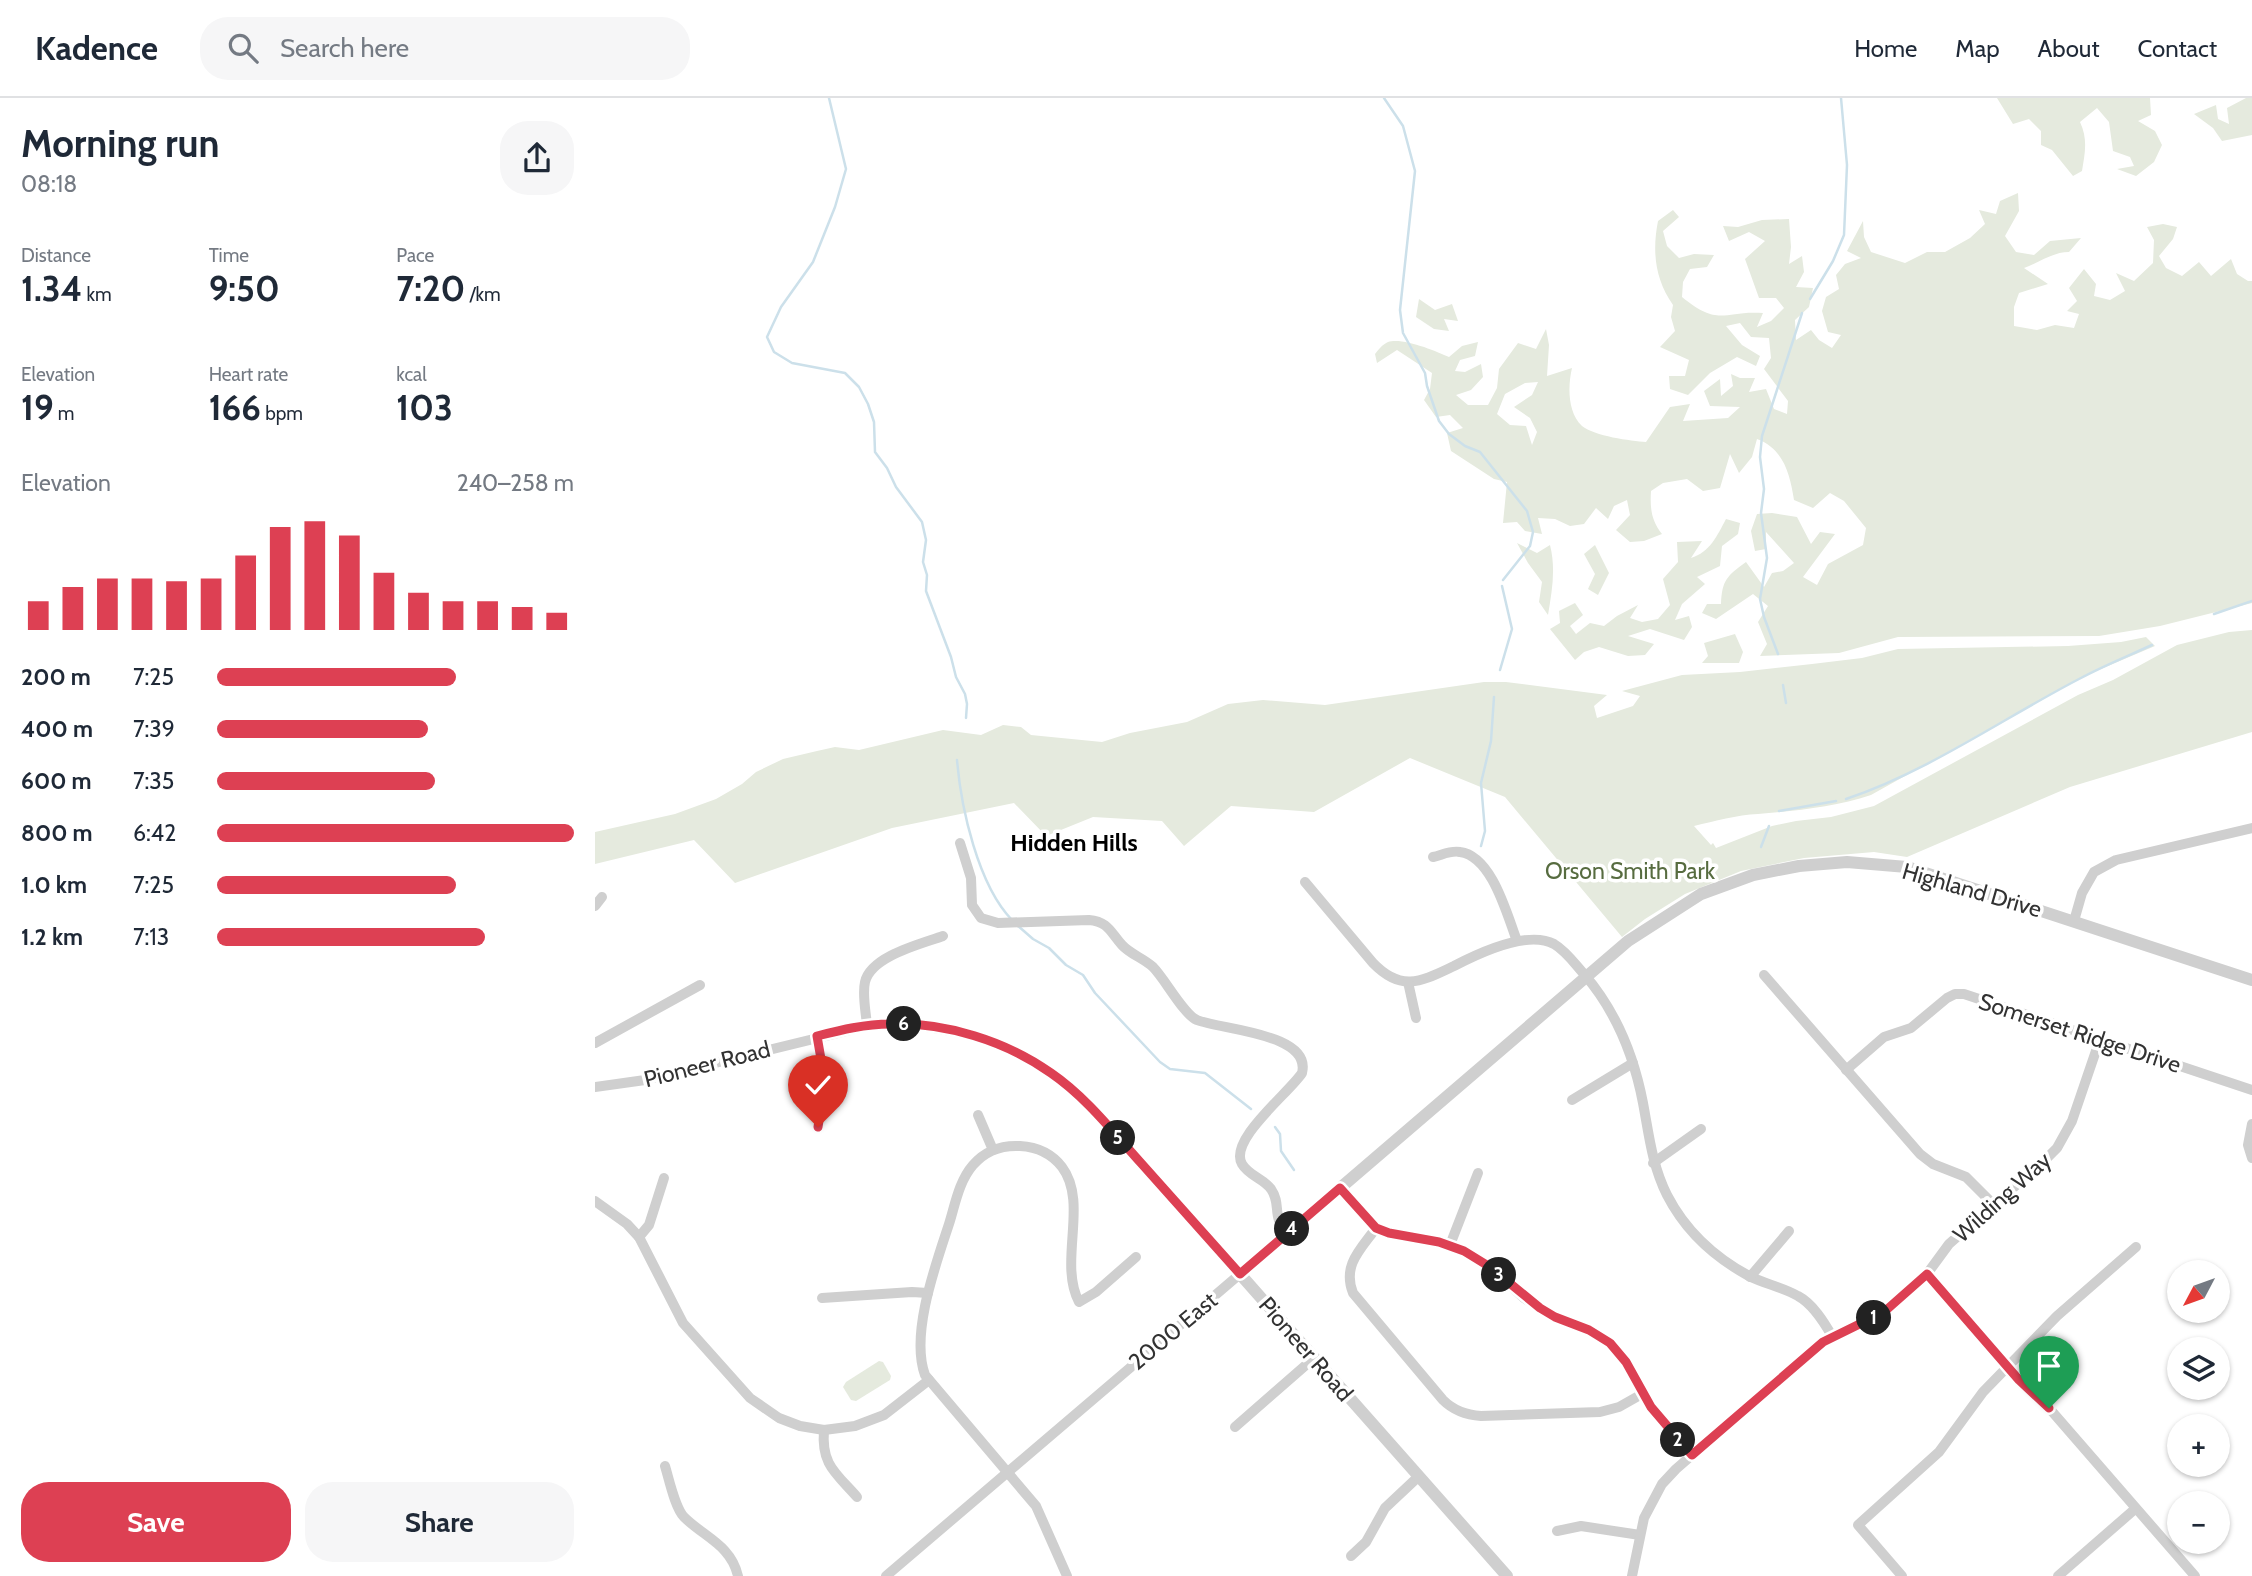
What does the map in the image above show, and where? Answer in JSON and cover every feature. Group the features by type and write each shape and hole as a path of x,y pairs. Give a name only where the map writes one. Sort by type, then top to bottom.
{"street":[{"path":"2074,921 2082,893 2094,872 2116,860 2252,828"},
{"path":"960,843 971,878 974,911 987,920 1004,923 1089,920 1106,924 1122,945 1153,967 1193,1019 1283,1043 1302,1057 1304,1067 1299,1078 1255,1126 1240,1153 1240,1159 1246,1169 1272,1191 1278,1224 1287,1233"},
{"path":"1433,858 1460,852 1477,859 1491,878 1517,941"},
{"name":"Highland Drive","path":"1586,977 1628,941 1701,894 1753,875 1799,866 1847,862 1907,867 2252,980"},
{"path":"1305,882 1378,969 1395,979 1408,982 1427,979 1517,941 1534,939 1555,944 1586,977 1607,1005 1633,1063 1653,1163 1668,1197 1689,1228 1717,1256 1750,1276 1804,1300 1825,1323 1832,1336"},
{"path":"595,906 602,897"},
{"path":"867,1026 864,985 870,970 885,959 943,936"},
{"path":"1764,975 1920,1154 1933,1164 1966,1177 1994,1205"},
{"name":"2000 East","path":"886,1576 1586,977"},
{"path":"1408,982 1416,1018"},
{"path":"595,1043 700,985"},
{"name":"Somerset Ridge Drive","path":"1846,1070 1884,1037 1911,1028 1955,994 1972,996 2252,1090"},
{"name":"Pioneer Road","path":"595,1087 645,1080 817,1036 867,1026 902,1024 953,1031 992,1042 1024,1057 1052,1073 1089,1105 1507,1576"},
{"path":"817,1036 825,1082 818,1127"},
{"name":"Wilding Way","path":"1632,1576 1644,1518 1657,1492 1669,1476 1832,1336 1884,1312 1927,1274 1949,1244 2046,1159 2065,1135 2072,1121 2100,1039"},
{"path":"1571,1100 1633,1063"},
{"path":"978,1115 993,1150"},
{"path":"2252,1124 2248,1145 2252,1158"},
{"path":"1653,1163 1701,1129"},
{"path":"1067,1576 1042,1516 929,1380 923,1368 920,1353 928,1293 963,1181 978,1160 993,1150 1014,1146 1036,1149 1055,1159 1067,1174 1073,1200 1073,1283 1079,1302 1091,1296 1136,1257"},
{"path":"1450,1245 1478,1173"},
{"path":"639,1237 649,1225 664,1178"},
{"path":"1340,1188 1376,1228 1450,1245 1490,1267 1540,1308 1563,1321 1589,1330 1610,1343 1626,1362 1642,1394 1660,1419 1692,1455"},
{"path":"595,1200 627,1224 639,1237 679,1317 741,1389 759,1406 779,1418 800,1426 824,1430 845,1428 875,1420 893,1410 929,1380"},
{"path":"1376,1228 1352,1261 1349,1278 1353,1293 1443,1400 1454,1409 1467,1415 1481,1416 1600,1412 1619,1407 1642,1394"},
{"path":"1750,1276 1789,1231"},
{"path":"1902,1576 1857,1525 1938,1452 1972,1406 2063,1310 2136,1247"},
{"path":"1927,1274 2008,1367 2049,1408 2195,1576"},
{"path":"822,1298 928,1293"},
{"path":"1235,1427 1314,1357"},
{"path":"824,1430 825,1458 857,1497"},
{"path":"665,1466 682,1515 724,1547 738,1576"},
{"path":"1351,1556 1366,1542 1385,1508 1418,1477"},
{"path":"2058,1576 2136,1509"},
{"path":"1557,1531 1581,1526 1640,1535"}],"green space":[{"path":"1997,98 2150,98 2151,115 2138,121 2155,131 2162,145 2154,162 2136,176 2117,169 2134,166 2130,157 2113,151 2109,122 2097,108 2080,122 2085,140 2084,158 2082,171 2073,176 2052,150 2041,145 2041,131 2029,119 2013,124"},
{"path":"2246,98 2252,98 2252,135 2222,141 2213,128 2194,114 2216,105 2218,119 2229,124 2227,108"},
{"path":"2018,193 2019,211 2005,236 2016,252 2034,255 2050,241 2081,238 2069,252 2052,255 2024,268 2048,284 2019,293 2014,307 2014,326 2037,330 2055,325 2074,328 2079,314 2067,311 2077,301 2069,288 2084,269 2096,284 2094,296 2110,300 2125,291 2116,273 2134,281 2153,263 2154,240 2147,227 2163,224 2177,227 2173,239 2159,256 2166,268 2182,276 2199,262 2211,276 2231,259 2237,274 2252,281 2252,603 2160,626 2099,636 1898,637 1839,653 1760,656 1767,644 1758,622 1768,606 1753,594 1716,619 1702,613 1707,604 1721,604 1727,579 1746,562 1764,587 1772,573 1783,571 1794,563 1766,532 1766,549 1755,551 1751,531 1757,514 1772,513 1797,517 1811,544 1820,532 1835,534 1803,577 1817,585 1828,564 1863,545 1866,528 1844,501 1830,493 1813,508 1794,500 1788,472 1780,456 1766,443 1757,439 1752,457 1739,473 1730,454 1720,488 1703,491 1687,479 1663,483 1651,491 1652,514 1662,534 1644,541 1630,542 1616,530 1630,515 1627,500 1614,506 1608,519 1596,508 1584,524 1570,526 1555,519 1538,518 1542,534 1525,531 1517,522 1503,523 1507,482 1494,479 1451,451 1447,433 1463,428 1450,415 1436,417 1424,400 1430,389 1432,373 1397,350 1377,363 1375,354 1388,342 1410,343 1449,357 1462,346 1478,342 1475,356 1460,360 1455,371 1465,372 1481,364 1483,377 1471,390 1456,395 1468,405 1488,405 1497,388 1499,369 1518,343 1536,349 1546,329 1549,345 1547,376 1572,368 1569,390 1571,406 1582,426 1595,433 1646,442 1670,407 1690,404 1683,421 1728,418 1740,407 1710,406 1704,391 1720,379 1721,396 1733,386 1731,374 1740,378 1755,378 1749,392 1766,389 1774,409 1787,414 1788,401 1764,369 1771,358 1769,338 1751,337 1740,323 1726,326 1742,345 1760,356 1756,366 1737,357 1710,373 1688,395 1670,389 1669,376 1685,376 1689,360 1660,347 1675,331 1671,317 1673,305 1662,285 1655,254 1658,221 1673,210 1679,217 1663,231 1667,246 1679,258 1694,254 1714,255 1707,267 1690,269 1683,282 1682,297 1714,315 1763,313 1757,327 1771,321 1784,308 1776,298 1759,298 1745,259 1765,241 1749,232 1729,241 1723,226 1738,227 1762,220 1789,219 1789,264 1802,256 1804,272 1796,287 1813,288 1809,307 1795,320 1796,340 1811,330 1819,340 1832,348 1841,335 1828,332 1822,311 1826,297 1839,289 1836,275 1845,264 1861,258 1847,251 1863,221 1864,237 1871,252 1905,263 1927,252 1945,252 1970,238 1985,224 1979,210 1996,214 2000,201","holes":["1538,382 1532,395 1514,407 1530,418 1537,432 1532,445 1526,426 1510,425 1497,414 1505,394 1525,383"]},
{"path":"1419,299 1435,310 1452,304 1458,321 1444,319 1449,331 1434,329 1416,317"},
{"path":"1726,519 1740,523 1738,534 1722,546 1720,566 1697,577 1705,584 1682,604 1675,620 1689,616 1692,627 1684,640 1650,629 1628,636 1654,644 1645,655 1628,656 1599,647 1584,652 1575,660 1550,629 1560,623 1559,611 1575,603 1583,615 1570,626 1576,634 1590,623 1604,626 1638,605 1630,618 1642,622 1658,619 1670,605 1663,579 1678,562 1677,542 1702,541 1691,558 1698,555 1712,543"},
{"path":"1517,543 1537,553 1550,545 1553,571 1548,615 1539,602 1542,582"},
{"path":"1595,545 1609,573 1598,595 1588,589 1595,574 1584,554"},
{"name":"Orson Smith Park","path":"2252,630 2252,732 2070,787 1907,857 1874,852 1804,858 1741,871 1685,894 1622,937 1505,797 1410,758 1314,812 1231,806 1184,846 1162,821 1093,817 1046,836 1014,803 892,828 735,883 694,840 595,864 595,832 675,814 716,799 742,784 756,772 783,759 835,747 859,750 943,730 981,735 1003,725 1021,727 1031,735 1102,742 1130,733 1187,722 1228,704 1263,700 1325,705 1484,682 1506,682 1607,695 1594,706 1597,718 1633,706 1640,696 1622,691 1682,675 1740,672 1862,658 1898,649 2068,646 2121,642 2146,637 2155,646 2082,677 1871,795 1801,810 1726,818 1694,826 1716,848 1772,826 1831,817 1874,806 2078,695 2113,680 2177,645 2229,632"},
{"path":"1735,634 1743,652 1739,663 1702,663 1708,656 1704,643"},
{"path":"879,1361 883,1362 891,1376 890,1380 856,1401 851,1400 843,1387 846,1382"}],"waterway":[{"path":"829,98 846,169 835,207 813,262 781,307 767,337 774,352 792,363 845,373 859,387 868,404 874,422 875,452 922,522 926,540 923,562 927,575 926,591 956,677 965,694 966,718"},
{"path":"1384,98 1403,126 1415,171 1400,310 1403,333 1425,373 1439,421 1449,434 1465,446 1480,452 1527,511 1533,532 1530,546 1503,580"},
{"path":"1810,299 1833,261 1844,235 1847,165 1841,98"},
{"path":"1778,654 1760,599 1767,558 1761,513 1764,489 1760,457 1762,436 1802,313"},
{"path":"1500,670 1512,629 1502,586"},
{"path":"2214,614 2252,601"},
{"path":"1846,799 1907,774 1965,744 2050,694 2152,645"},
{"path":"1783,685 1786,703"},
{"path":"1481,846 1485,831 1481,783 1491,741 1494,697"},
{"path":"957,760 973,845 990,887 1012,920"},
{"path":"1779,811 1836,801"},
{"path":"1761,847 1769,826"},
{"path":"1017,925 1049,948 1066,965 1083,975 1095,993 1160,1062 1170,1069 1205,1073 1251,1109"},
{"path":"1275,1127 1280,1134 1281,1151 1294,1170"}],"district":[{"name":"Hidden Hills","path":"1074,843"}],"route":[{"path":"818,1127 825,1082 817,1036 841,1030 892,1024 953,1031 992,1042 1052,1073 1089,1105 1240,1274 1340,1188 1376,1228 1439,1242 1464,1251 1490,1267 1524,1298 1555,1317 1589,1330 1610,1343 1626,1362 1651,1407 1692,1455 1823,1342 1884,1312 1927,1274 2019,1380 2049,1408"}]}
